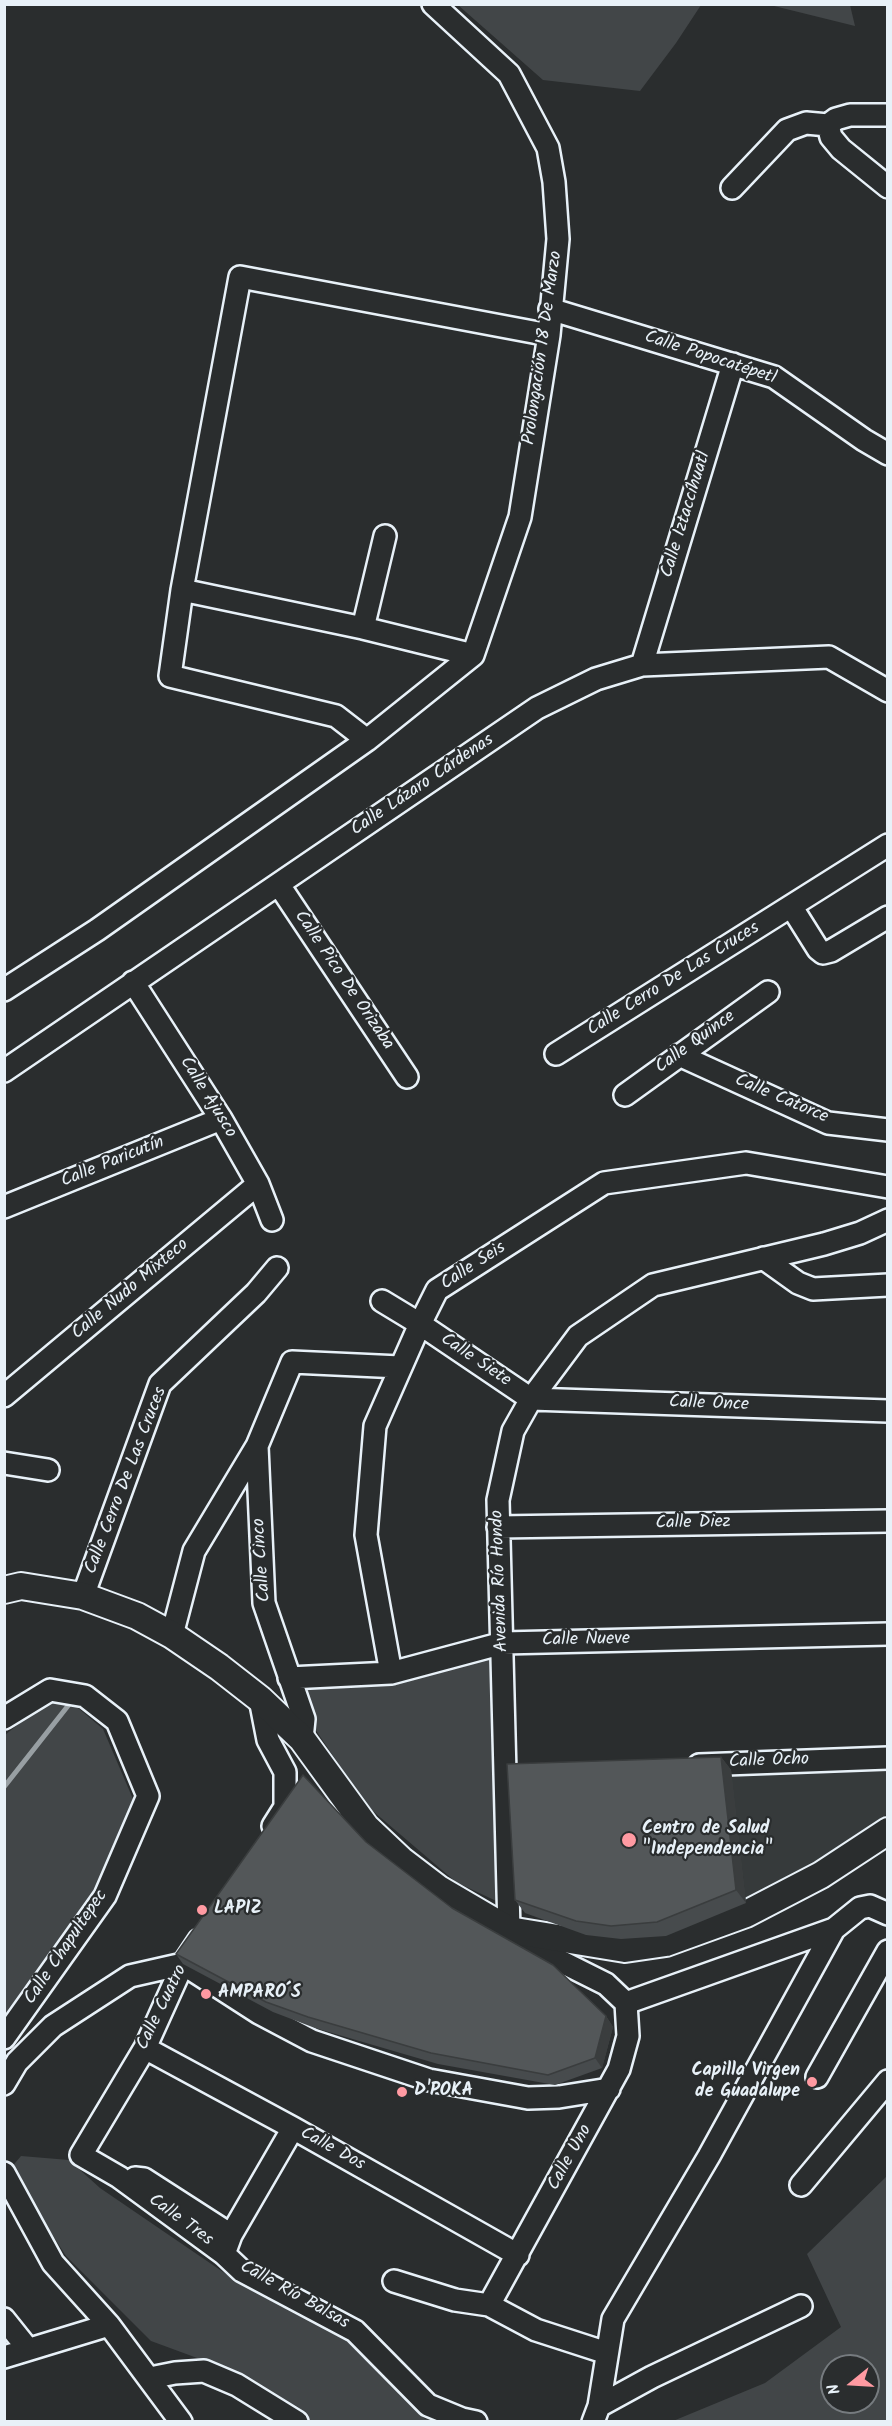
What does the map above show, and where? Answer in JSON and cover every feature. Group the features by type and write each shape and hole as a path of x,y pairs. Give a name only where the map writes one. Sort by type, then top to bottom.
{"main road":[{"path":"4,1590 21,1586 83,1596 137,1616 172,1635 260,1699 302,1739 366,1827 401,1860 439,1889 508,1930 625,1949 666,1943 746,1914 821,1875 888,1831"}],"street":[{"name":"Prolongación 18 De Marzo","path":"433,4 508,74 548,148 554,182 558,239 549,335 520,517 473,655"},
{"path":"732,188 787,130 806,123 828,125 836,119 850,115 888,115"},
{"path":"828,125 831,137 841,149 888,187"},
{"path":"367,740 336,716 170,676 182,590 240,276 549,335"},
{"name":"Calle Popocatépetl","path":"550,309 774,377 864,440 888,454"},
{"name":"Calle Iztaccíhuatl","path":"642,665 733,364"},
{"path":"363,628 385,536"},
{"path":"182,590 363,628 473,655"},
{"path":"4,990 97,930 367,740 473,655"},
{"name":"Calle Lázaro Cárdenas","path":"4,1071 537,708 596,679 642,665 828,657 888,691"},
{"name":"Calle Cerro De Las Cruces","path":"556,1054 888,844"},
{"name":"Calle Pico De Orizaba","path":"279,885 407,1077"},
{"path":"791,906 818,949 824,953 888,917"},
{"name":"Calle Ajusco","path":"133,982 221,1119 258,1184 272,1220"},
{"name":"Calle Quince","path":"625,1095 768,992"},
{"name":"Calle Catorce","path":"679,1055 828,1123 888,1130"},
{"name":"Calle Paricutín","path":"4,1208 221,1119"},
{"name":"Calle Seis","path":"391,1673 366,1535 375,1426 437,1290 604,1183 746,1163 888,1187"},
{"name":"Calle Nudo Mixteco","path":"4,1396 258,1184"},
{"name":"Avenida Río Hondo","path":"508,1930 498,1500 513,1431 531,1399 578,1336 653,1285 824,1244 860,1233 888,1220"},
{"path":"763,1258 798,1282 813,1289 888,1285"},
{"name":"Calle Cerro De Las Cruces","path":"83,1596 160,1384 256,1293 277,1268"},
{"name":"Calle Siete","path":"382,1301 531,1399"},
{"path":"172,1635 194,1551 257,1446 292,1362 400,1367"},
{"name":"Calle Once","path":"531,1399 888,1411"},
{"name":"Calle Cinco","path":"257,1446 264,1603 304,1719 302,1739"},
{"path":"4,1463 48,1470"},
{"name":"Calle Diez","path":"498,1527 888,1521"},
{"name":"Calle Nueve","path":"289,1678 391,1673 503,1643 888,1634"},
{"name":"Calle Chapultepec","path":"4,1718 50,1690 85,1696 117,1721 148,1796 105,1896 4,2038"},
{"path":"260,1699 268,1740 285,1772 285,1807 260,1846"},
{"name":"Calle Ocho","path":"684,1765 888,1758"},
{"path":"506,1771 530,1771"},
{"path":"508,1930 538,1950 606,1984 626,2003 834,1929 860,1908 870,1906 888,1914"},
{"name":"Calle Cuatro","path":"81,2156 145,2048 183,1964 209,1925"},
{"path":"596,2414 613,2319 709,2156 834,1929"},
{"path":"817,2077 888,1951"},
{"path":"4,2084 17,2062 53,2026 130,1976 183,1964 259,2013 312,2041 429,2080 528,2098 559,2097 609,2089"},
{"name":"Calle Uno","path":"489,2305 619,2069 628,2036 626,2003"},
{"name":"Calle Dos","path":"145,2048 293,2128 518,2255"},
{"path":"801,2185 888,2081"},
{"name":"Calle Tres","path":"81,2156 119,2177 144,2179 228,2244 293,2128"},
{"path":"4,2173 53,2263 109,2325 181,2421"},
{"name":"Calle Río Balsas","path":"228,2244 242,2271 355,2331 428,2405 462,2419 476,2421"},
{"path":"394,2281 455,2300 489,2305 536,2330 607,2353"},
{"path":"596,2414 652,2377 801,2306"},
{"path":"4,2319 28,2349"},
{"path":"4,2357 109,2325"},
{"path":"150,2378 204,2371 237,2385 297,2421"},
{"path":"150,2378 162,2421"}],"shaded area":[{"path":"458,5 701,5 640,91 543,80"},
{"path":"770,5 850,5 855,26"},
{"path":"498,1652 509,1907 456,1882 367,1806 315,1729 299,1687"},
{"path":"48,1700 71,1702 103,1729 133,1799 105,1896 5,2038 5,1735"},
{"path":"887,1765 887,1814 835,1854 746,1903 731,1771"},
{"path":"21,2156 69,2160 100,2188 226,2274 342,2334 425,2419 438,2421 312,2421 208,2362 151,2341 66,2256 10,2169"},
{"path":"887,2176 887,2421 673,2421 765,2383 841,2327 807,2254"}],"building":[{"name":"Centro de Salud \"Independencia\"","path":"721,1757 736,1890 657,1922 611,1926 576,1921 515,1900 507,1764"},
{"path":"303,1775 366,1842 452,1908 553,1965 606,2016 595,2058 548,2075 431,2053 308,2017 266,2002 176,1954"}],"waterway":[{"path":"4,1787 71,1702"}],"place":[{"name":"Centro de Salud \"Independencia\"","path":"629,1840"},
{"name":"LAPIZ","path":"202,1910"},
{"name":"AMPARO´S","path":"206,1994"},
{"name":"Capilla Virgen de Guadalupe","path":"812,2082"},
{"name":"D'POKA","path":"402,2092"}]}
